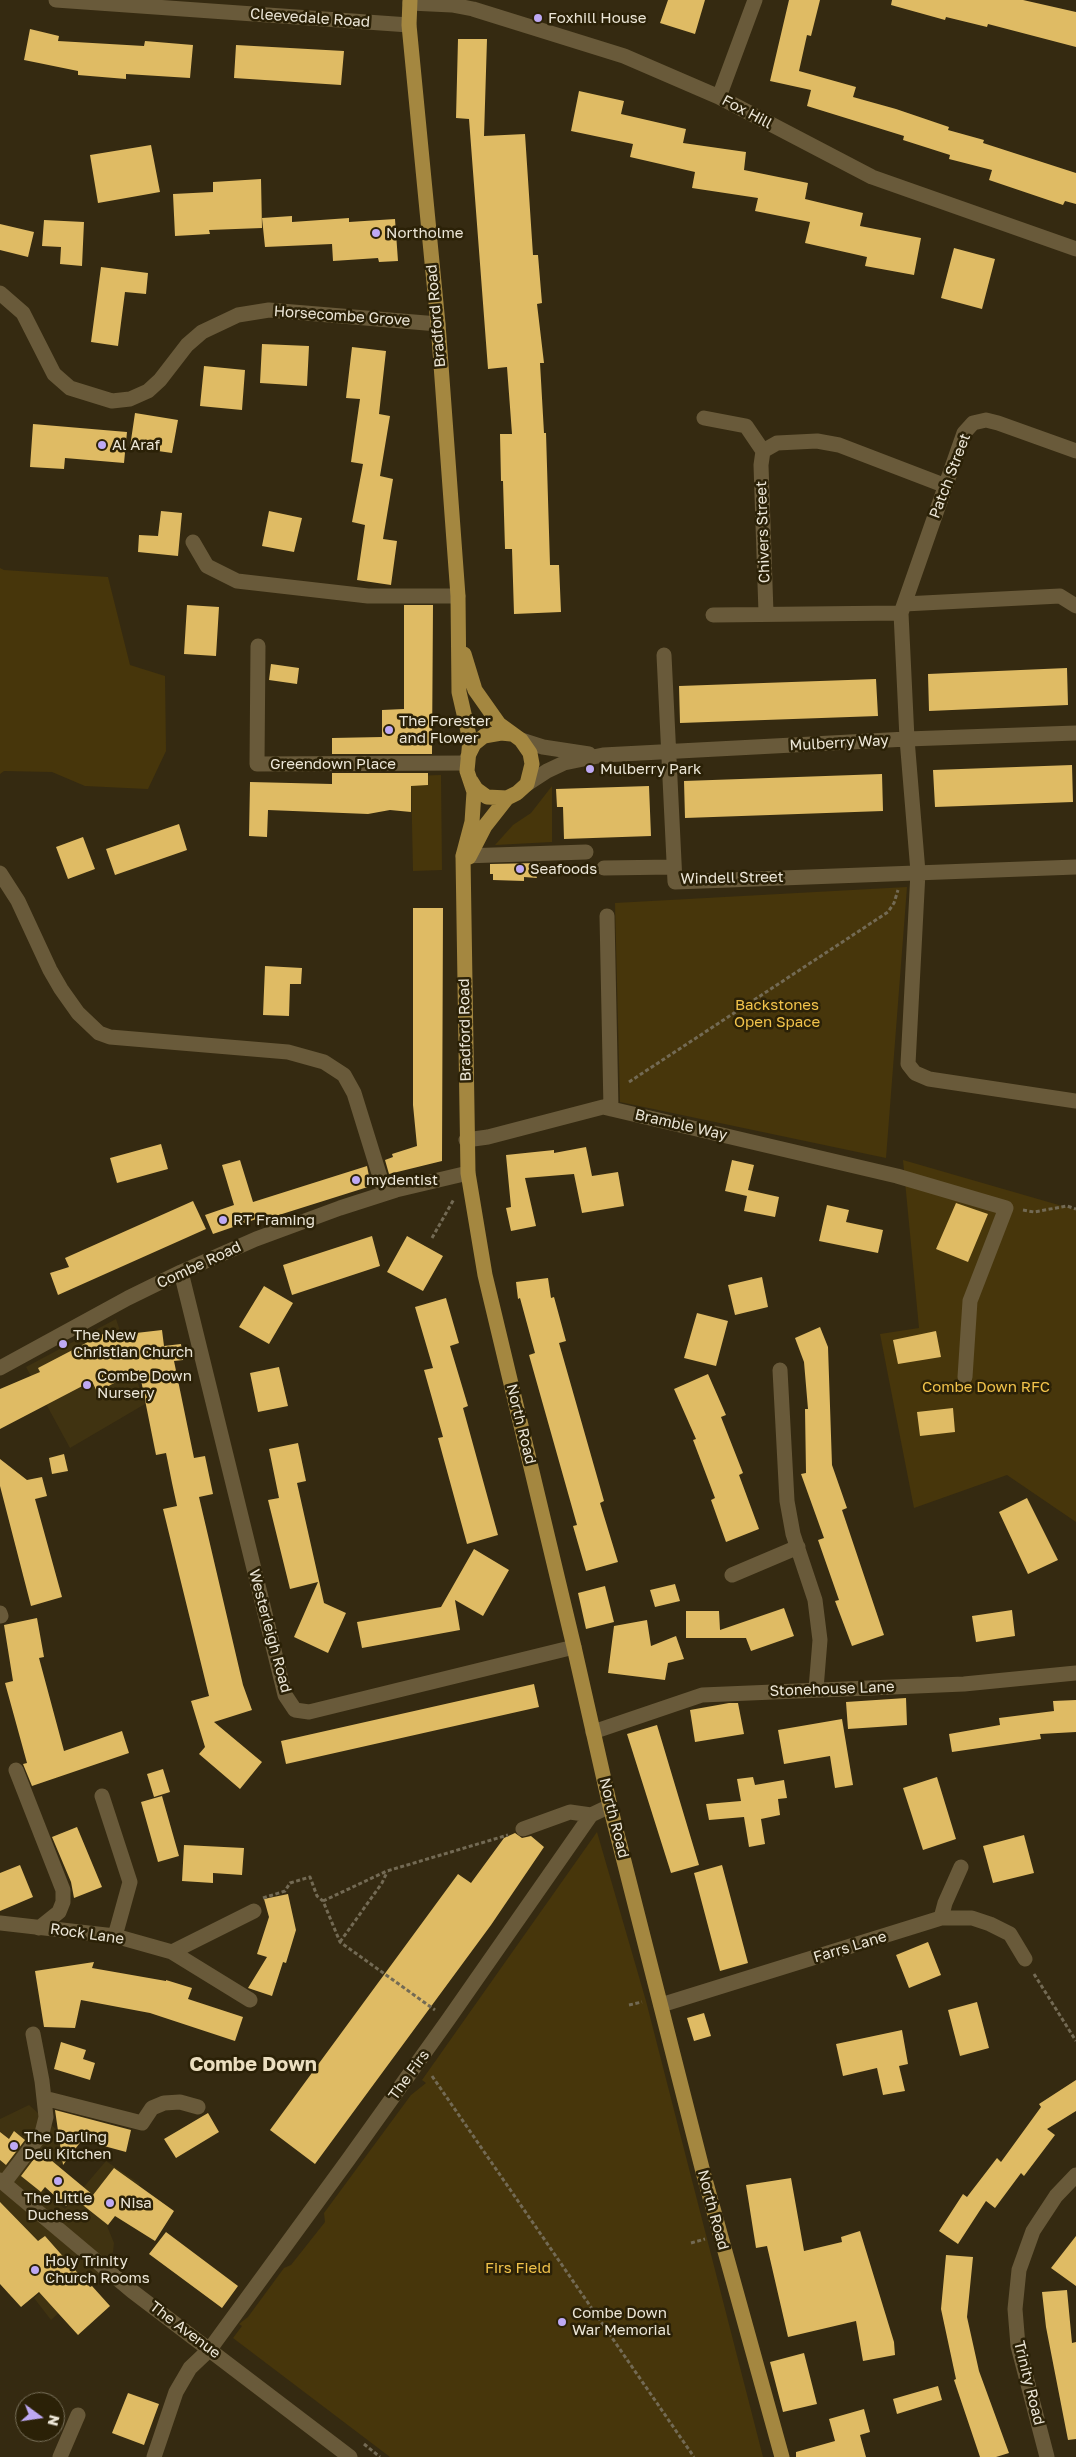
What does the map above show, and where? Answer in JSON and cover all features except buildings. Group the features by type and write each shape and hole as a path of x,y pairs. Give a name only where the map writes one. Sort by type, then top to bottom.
{"main road":[{"name":"Bradford Road","path":"410,2 409,26 438,324 458,596 460,633 459,692 469,732 467,760 469,778 474,792 474,807 463,887 466,1140 461,1175"},
{"name":"Bradford Road","path":"460,633 469,675 476,690 499,724 516,737 530,754 532,764 527,784 517,793 507,798 485,826 466,855"},
{"path":"467,760 474,744 484,736 501,733 516,737"},
{"path":"469,778 476,789 487,796 507,798"},
{"name":"North Road","path":"461,1175 574,1647 610,1806 703,2172 782,2457"}],"street":[{"name":"Cleevedale Road","path":"58,0 409,26"},
{"path":"719,97 755,0"},
{"name":"Fox Hill","path":"410,2 452,5 473,9 624,56 719,97 872,177 1076,249"},
{"name":"Horsecombe Grove","path":"0,293 22,313 54,374 70,388 112,401 130,399 148,391 160,380 187,345 202,332 238,315 269,310 438,324"},
{"path":"704,418 746,426 763,451 777,443 817,441 839,445 946,486"},
{"name":"Patch Street","path":"907,739 903,609 964,433 973,423 986,420 1076,451"},
{"name":"Chivers Street","path":"763,451 761,465 766,613"},
{"path":"193,542 207,566 237,581 368,596 458,596"},
{"path":"712,615 903,609 1060,596 1076,606"},
{"name":"Greendown Place","path":"258,646 258,764 467,760"},
{"name":"Windell Street","path":"664,655 675,882 900,872 1076,867"},
{"name":"Mulberry Way","path":"527,784 546,771 564,763 602,756 907,739 1076,733"},
{"name":"Mulberry Way","path":"516,737 543,747 602,756"},
{"path":"907,739 918,872 908,1064 915,1073 929,1079 1076,1101"},
{"path":"466,855 586,852"},
{"path":"604,868 673,867"},
{"path":"0,873 18,901 50,970 61,989 78,1013 99,1033 110,1037 288,1052 324,1062 344,1075 354,1092 386,1193"},
{"path":"607,916 611,1103"},
{"name":"Bramble Way","path":"466,1140 488,1137 603,1107 611,1103 897,1176 1006,1208"},
{"name":"Combe Road","path":"0,1368 55,1336 181,1272 256,1239 386,1193 461,1175"},
{"path":"965,1377 970,1301 1006,1208"},
{"name":"Westerleigh Road","path":"181,1272 285,1695 295,1710 309,1712 574,1647"},
{"path":"780,1370 787,1501 798,1547 815,1600 820,1640 816,1689"},
{"path":"732,1575 798,1547"},
{"name":"Stonehouse Lane","path":"593,1732 702,1695 964,1684 1076,1673"},
{"path":"16,1770 63,1890 63,1902 59,1912 39,1928"},
{"path":"102,1796 130,1882 115,1936"},
{"name":"The Firs","path":"154,2457 176,2392 190,2368 210,2349 407,2078 591,1815 610,1806"},
{"path":"523,1829 570,1812 591,1815"},
{"path":"941,1918 945,1903 961,1867"},
{"path":"172,1952 209,1931 254,1911"},
{"name":"Farrs Lane","path":"662,2006 941,1918 972,1918 990,1924 1010,1934 1025,1959"},
{"name":"Rock Lane","path":"0,1923 115,1936 172,1952 250,2000"},
{"path":"2,2181 42,2132 46,2117 33,2034"},
{"path":"44,2098 142,2124 152,2108 164,2103 180,2102 198,2107"},
{"name":"Trinity Road","path":"1047,2457 1018,2346 1015,2309 1019,2270 1033,2231 1056,2196 1076,2175"},
{"name":"The Avenue","path":"2,2181 132,2292 210,2349 335,2452 350,2457"},
{"path":"60,2457 78,2415"}],"path":[{"path":"611,1103 631,1080 888,912 894,903 900,872"},
{"path":"432,1238 457,1194 461,1175"},
{"path":"1006,1208 1034,1212 1067,1206 1076,1209"},
{"path":"324,1901 387,1871 488,1842 523,1829"},
{"path":"340,1942 382,1882 387,1871"},
{"path":"254,1911 265,1896 285,1891 290,1883 310,1877 317,1896 324,1901 340,1942 448,2020"},
{"path":"1025,1959 1076,2041"},
{"path":"629,2005 640,2002"},
{"path":"407,2078 419,2086 433,2075 694,2457"}],"shaded area":[{"name":"Combe Down Nursery","path":"116,1319 145,1404 70,1448 26,1367"},
{"path":"29,2105 76,2147 41,2188 65,2209 106,2161 140,2184 107,2226 114,2243 113,2252 96,2278 51,2320 34,2298 70,2265 45,2236 13,2265 0,2250 0,2119"}],"green space":[{"path":"0,568 4,570 108,577 130,665 165,676 166,751 148,789 85,786 52,772 4,771 0,774"},
{"path":"441,775 442,870 413,871 411,776"},
{"path":"552,786 552,842 495,845 513,825 531,813"},
{"name":"Backstones Open Space","path":"907,887 886,1158 620,1102 615,903"},
{"name":"Combe Down RFC","path":"903,1160 1076,1210 1076,1522 1007,1475 914,1508 880,1334 919,1328"},
{"name":"Firs Field","path":"597,1832 646,2001 763,2457 390,2457 233,2338 242,2326 239,2324 248,2317 284,2268 291,2265 325,2222 324,2213 411,2095 426,2083 422,2080"}],"place":[{"name":"Foxhill House","path":"538,18"},
{"name":"Northolme","path":"376,233"},
{"name":"Al Araf","path":"102,445"},
{"name":"The Forester and Flower","path":"389,730"},
{"name":"Mulberry Park","path":"590,769"},
{"name":"Seafoods","path":"520,869"},
{"name":"mydentist","path":"356,1180"},
{"name":"RT Framing","path":"223,1220"},
{"name":"The New Christian Church","path":"63,1344"},
{"name":"Combe Down Nursery","path":"87,1385"},
{"name":"The Darling Deli Kitchen","path":"14,2146"},
{"name":"The Little Duchess","path":"58,2181"},
{"name":"Nisa","path":"110,2203"},
{"name":"Holy Trinity Church Rooms","path":"35,2270"},
{"name":"Combe Down War Memorial","path":"562,2322"}],"district":[{"name":"Combe Down","path":"253,2065"}]}
